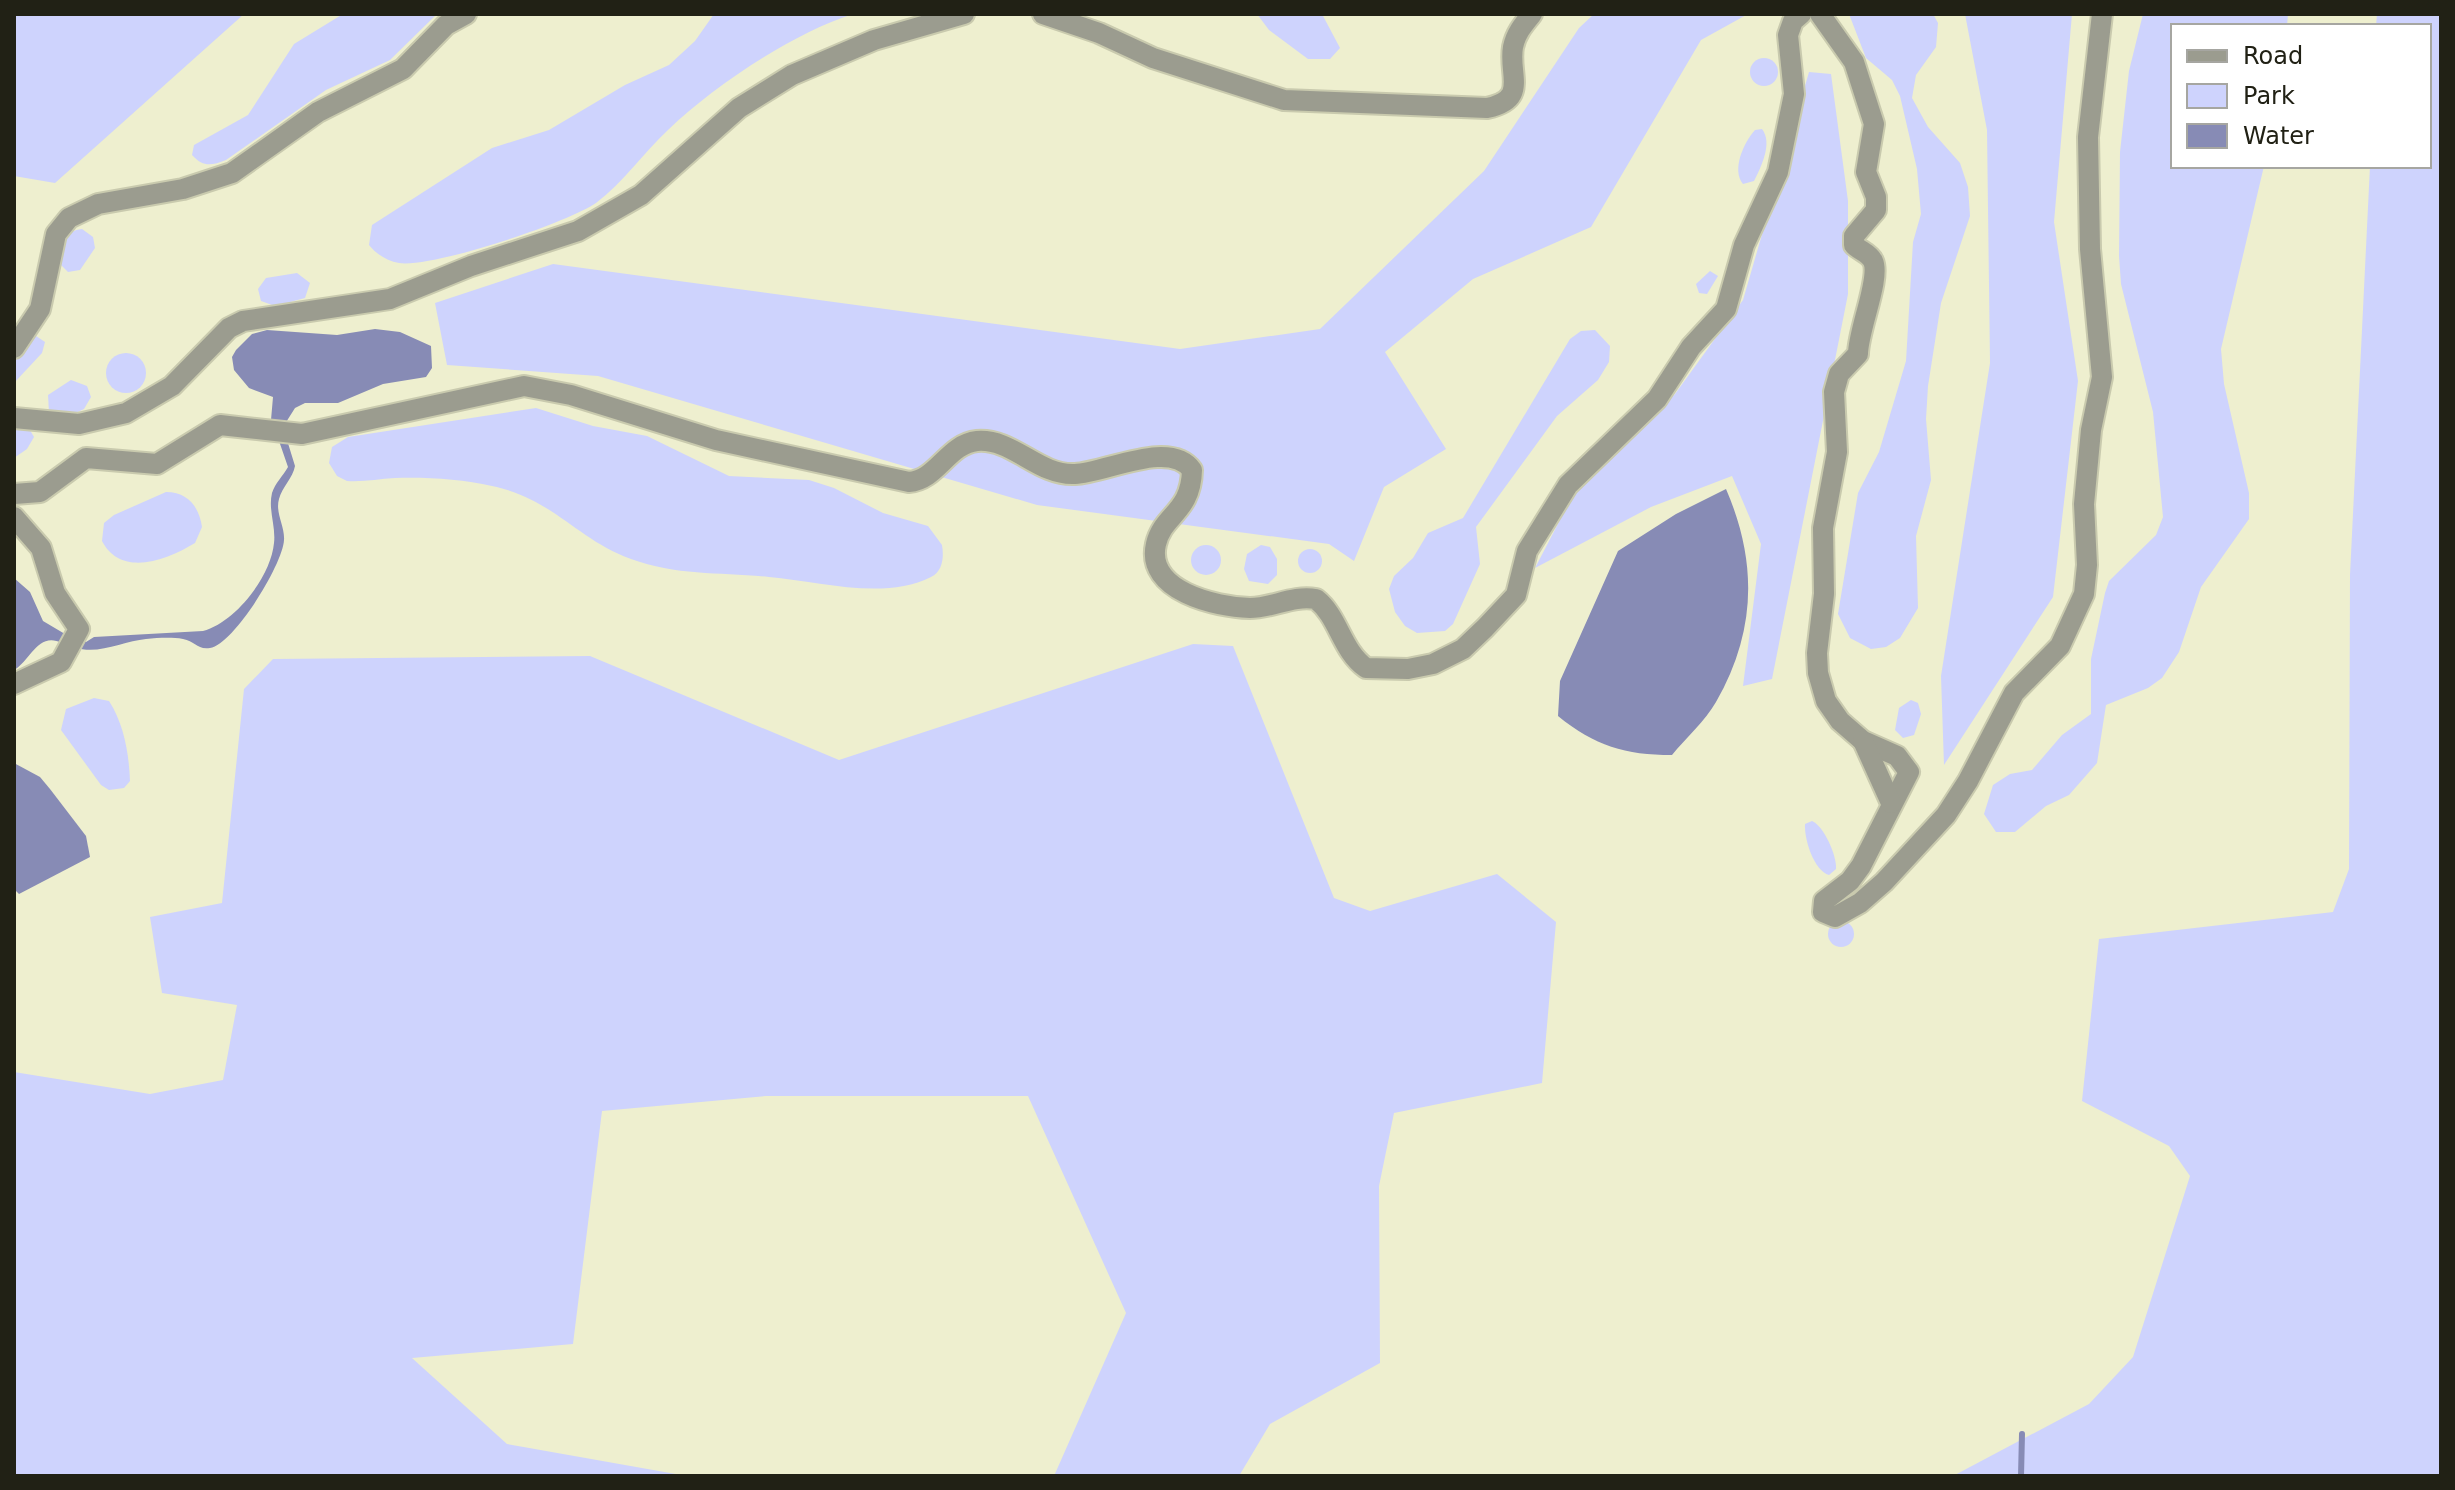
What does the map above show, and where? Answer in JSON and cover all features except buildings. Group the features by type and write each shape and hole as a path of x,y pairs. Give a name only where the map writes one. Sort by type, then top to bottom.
{"lane":[{"path":"14,348 40,309 56,234 69,218 98,204 174,191 232,173 318,112 394,75 446,25 466,14"},
{"path":"14,418 71,425 126,413 172,386 229,328 243,321 390,299 471,266 578,231 648,189 739,108 780,81 866,43 964,14"},
{"path":"1043,14 1080,26 1153,58 1284,100 1487,108 1501,105 1510,96 1516,81 1512,52 1515,40 1532,14"},
{"path":"14,494 40,492 86,458 157,464 220,425 302,434 524,386 581,398 716,440 909,482 925,477 957,449 978,441 1004,447 1060,474 1088,473 1167,456 1188,463 1192,470 1189,497 1157,538 1155,547 1158,569 1178,591 1249,608 1287,599 1316,599 1330,616 1346,649 1366,668 1424,667 1463,649 1516,595 1527,551 1568,485 1657,399 1691,347 1726,309 1744,245 1778,172 1794,94 1788,35 1793,21 1801,14"},
{"path":"1820,14 1854,62 1875,133 1866,172 1876,197 1876,210 1856,232 1854,245 1871,257 1875,273 1859,332 1858,354 1839,374 1834,392 1837,452 1824,519 1824,594 1817,653 1818,673 1829,707 1863,741 1897,756 1907,768 1906,781 1850,881 1824,901 1826,914 1841,915 1860,903 1905,859 1955,802 1998,718 2014,693 2060,646 2084,594 2084,504 2091,430 2102,377 2090,249 2092,177 2088,137 2102,14"},
{"path":"14,517 41,548 55,593 79,629 61,662 14,684"},
{"path":"1875,839 1889,854 1905,859"}],"green space":[{"path":"14,14 244,14 55,183 14,176"},
{"path":"343,14 437,14 390,60 326,90 226,160 208,164 192,155 194,145 248,115 294,44"},
{"path":"714,14 853,14 780,47 731,79 668,130 606,195 581,212 499,242 416,263 390,261 369,245 372,225 492,148 549,130 625,85 669,65 695,41"},
{"path":"1257,14 1322,14 1340,48 1330,59 1308,59 1269,30"},
{"path":"1594,14 1748,14 1701,40 1591,227 1473,279 1385,352 1446,449 1384,487 1354,561 1329,544 1037,505 598,376 447,365 435,303 553,264 1180,349 1320,329 1484,171 1579,28"},
{"path":"1849,14 1933,14 1938,23 1936,47 1916,75 1912,98 1928,127 1960,163 1968,187 1970,216 1941,303 1928,386 1926,419 1931,480 1916,536 1918,608 1900,638 1886,647 1871,649 1850,638 1838,614 1858,493 1879,452 1906,361 1913,242 1921,214 1917,169 1900,96 1892,80 1866,58"},
{"path":"1965,14 2072,14 2054,222 2078,381 2053,597 1944,765 1941,676 1990,363 1987,130"},
{"path":"2143,14 2288,14 2287,24 2171,24 2171,168 2264,168 2221,349 2224,384 2249,493 2249,519 2201,587 2179,652 2162,678 2148,688 2106,705 2097,763 2069,795 2046,806 2015,832 1996,832 1984,814 1993,785 2010,774 2032,770 2062,735 2091,714 2091,659 2109,581 2156,535 2163,517 2153,412 2121,284 2120,152 2129,71"},
{"path":"2377,14 2441,14 2441,1476 1953,1476 2089,1404 2133,1357 2190,1176 2169,1146 2082,1101 2099,939 2333,912 2349,869 2350,575 2370,168 2431,168 2431,24 2376,24"},
{"path":"1764,58 1774,62 1778,72 1774,82 1764,86 1754,82 1750,72 1754,62"},
{"path":"1809,72 1831,74 1848,201 1848,294 1772,679 1743,686 1761,544 1732,476 1651,507 1535,568 1573,495 1675,394 1743,300"},
{"path":"1762,129 1766,141 1763,162 1754,181 1743,184 1738,171 1740,156 1755,130"},
{"path":"82,229 93,237 95,248 80,270 68,272 57,261 59,250 67,236"},
{"path":"1710,271 1718,276 1707,294 1699,293 1696,284"},
{"path":"297,273 310,283 305,298 275,306 261,301 258,289 266,278"},
{"path":"1595,330 1610,346 1609,362 1598,380 1557,416 1476,527 1480,564 1453,624 1445,631 1417,633 1405,626 1395,612 1389,589 1394,576 1413,558 1428,533 1463,518 1570,339 1581,331"},
{"path":"36,336 45,342 42,353 14,383 14,353"},
{"path":"126,353 140,359 146,373 140,387 126,393 112,387 106,373 112,359"},
{"path":"71,380 87,386 91,397 84,409 67,417 49,412 48,395"},
{"path":"536,408 593,426 647,436 729,476 809,480 834,488 883,513 928,526 942,545 940,567 931,577 913,584 872,589 665,568 612,551 549,510 514,492 444,479 347,481 337,476 329,463 332,447 348,437"},
{"path":"14,425 27,425 34,437 27,449 14,458"},
{"path":"166,492 186,498 195,507 202,527 195,543 158,560 145,562 121,559 110,552 102,541 104,523 114,515"},
{"path":"1206,545 1217,549 1221,560 1217,571 1206,575 1195,571 1191,560 1195,549"},
{"path":"1261,545 1270,547 1277,559 1277,575 1268,584 1249,581 1244,569 1247,554"},
{"path":"1310,549 1321,556 1322,561 1315,572 1310,573 1299,566 1298,561 1305,550"},
{"path":"1193,644 1233,646 1334,898 1370,911 1497,874 1556,922 1542,1083 1394,1113 1379,1186 1380,1363 1270,1424 1239,1476 1054,1476 1126,1313 1028,1096 766,1096 602,1111 573,1344 412,1358 507,1444 687,1476 14,1476 14,1072 150,1094 223,1080 237,1005 162,993 150,917 222,903 244,689 273,659 590,656 839,760"},
{"path":"94,698 109,701 122,729 130,781 124,788 109,790 101,785 61,730 66,709"},
{"path":"1911,700 1918,703 1921,714 1914,735 1903,738 1895,730 1899,708"},
{"path":"1812,821 1825,835 1834,857 1836,869 1829,875 1819,867 1808,846 1805,824"},
{"path":"1841,921 1850,925 1854,934 1850,943 1841,947 1832,943 1828,934 1832,925"}],"water":[{"path":"375,329 400,332 431,346 432,368 426,377 383,384 338,403 305,403 295,408 283,427 271,420 273,397 249,388 234,370 232,357 252,334 267,330 337,335"},
{"path":"278,438 287,440 295,466 278,504 284,535 282,551 256,602 232,633 210,648 169,638 137,640 92,650 75,647 76,641 86,642 94,637 203,631 228,618 239,608 259,583 274,543 272,493 288,467"},
{"path":"1726,489 1744,544 1748,597 1739,650 1716,702 1672,755 1625,751 1585,735 1558,716 1560,681 1618,551 1676,514"},
{"path":"14,578 30,592 43,621 70,637 62,643 54,640 41,644 14,670"},
{"path":"14,763 40,777 50,789 86,836 90,857 19,894 14,889"}],"waterway":[{"path":"2021,1476 2022,1434"}]}
